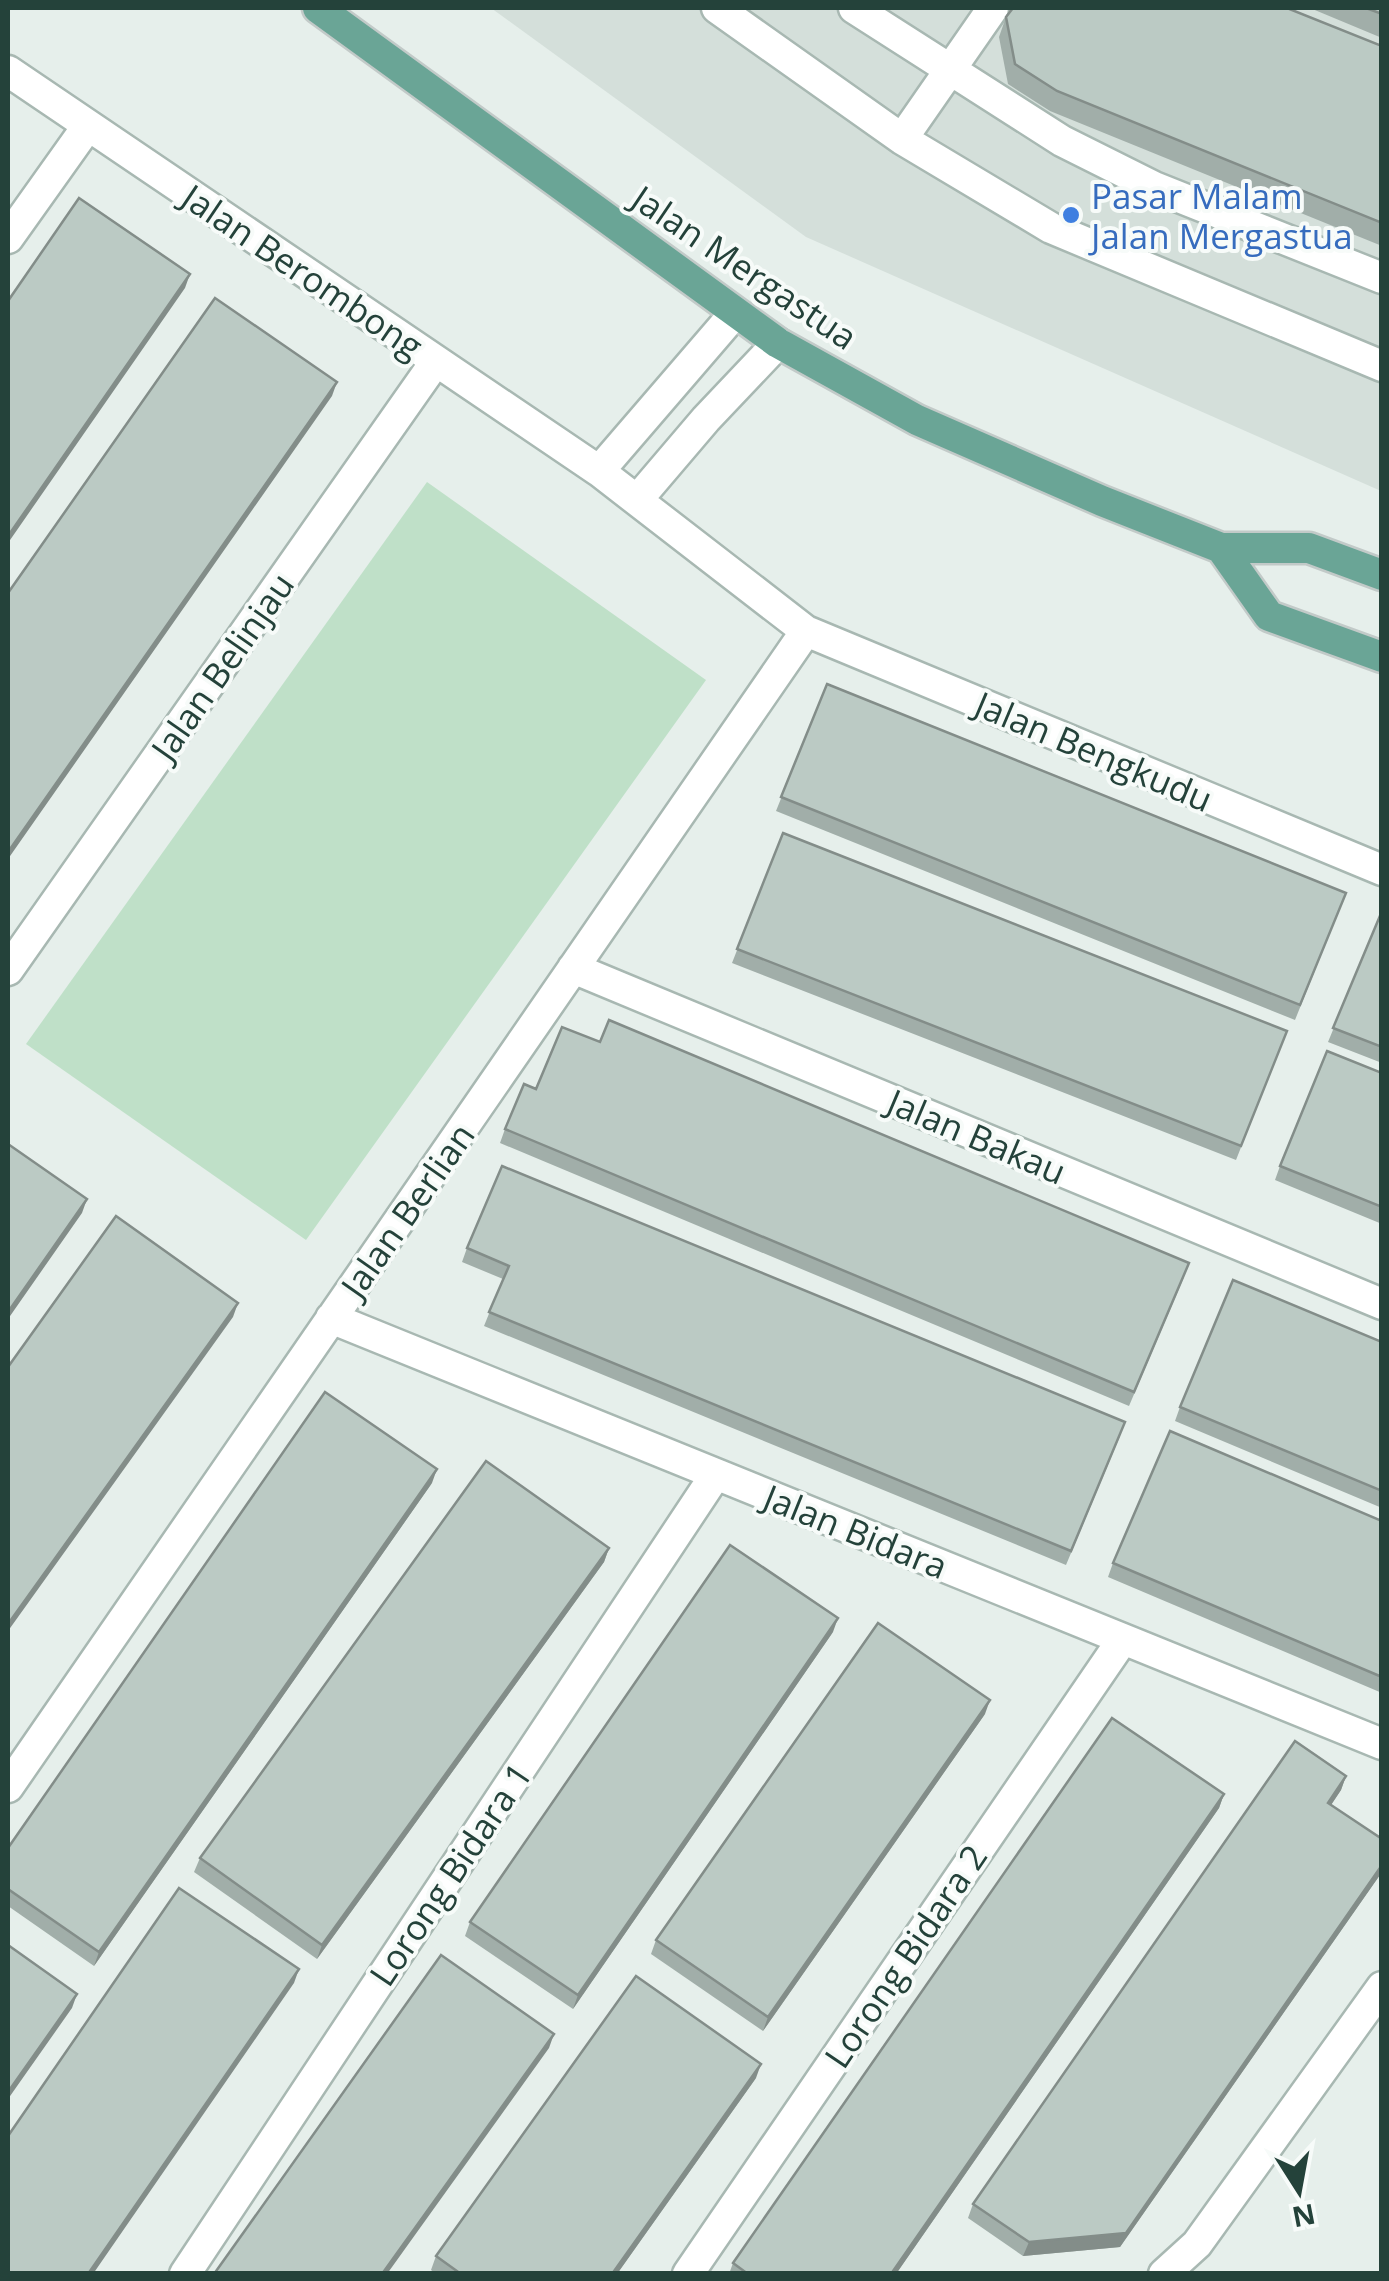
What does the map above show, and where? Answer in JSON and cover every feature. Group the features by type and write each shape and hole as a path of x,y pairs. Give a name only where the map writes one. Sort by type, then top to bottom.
{"main road":[{"name":"Jalan Mergastua","path":"318,8 778,344 917,420 1102,502 1220,548 1309,548 1382,575"},
{"path":"1220,548 1269,616 1382,657"}],"street":[{"path":"717,8 902,139 1050,228 1382,366"},
{"path":"854,8 1062,141 1154,187 1382,278"},
{"path":"902,139 993,8"},
{"name":"Jalan Berombong","path":"8,70 599,471 806,631"},
{"path":"8,238 87,127"},
{"path":"599,471 735,313"},
{"path":"637,500 706,419 778,344"},
{"name":"Jalan Belinjau","path":"8,970 436,361"},
{"name":"Jalan Bengkudu","path":"806,631 1382,870"},
{"name":"Jalan Berlian","path":"8,1787 806,631"},
{"name":"Jalan Bakau","path":"573,968 1382,1304"},
{"name":"Jalan Bidara","path":"331,1318 1382,1744"},
{"name":"Lorong Bidara 1","path":"184,2274 716,1474"},
{"name":"Lorong Bidara 2","path":"688,2274 1123,1638"},
{"path":"1164,2274 1198,2244 1382,1987"}],"shaded area":[{"path":"491,8 1381,8 1381,491 806,237"}],"green space":[{"path":"427,482 706,680 306,1240 26,1044"}],"building":[{"path":"1013,8 1287,8 1382,46 1382,223 1057,91 1015,64 1006,17"},
{"path":"79,198 190,274 8,536 8,301"},
{"path":"215,298 337,382 8,852 8,593"},
{"path":"827,684 1346,893 1300,1005 781,797"},
{"path":"783,833 1287,1031 1241,1146 737,949"},
{"path":"1382,911 1382,1047 1333,1028"},
{"path":"609,1020 1189,1263 1134,1392 505,1129 524,1084 536,1089 562,1027 600,1042"},
{"path":"1327,1051 1382,1073 1382,1207 1280,1166"},
{"path":"8,1144 87,1199 8,1312"},
{"path":"502,1166 1125,1422 1071,1551 489,1312 509,1266 467,1248"},
{"path":"116,1216 238,1303 8,1624 8,1367"},
{"path":"1233,1280 1382,1342 1382,1491 1180,1407"},
{"path":"325,1392 437,1469 99,1952 8,1889 8,1848"},
{"path":"1170,1431 1382,1521 1382,1677 1113,1563"},
{"path":"486,1461 609,1548 322,1945 200,1858"},
{"path":"730,1545 838,1618 578,1995 470,1922"},
{"path":"878,1623 990,1700 768,2017 656,1940"},
{"path":"1112,1718 1224,1794 891,2274 748,2274 733,2263"},
{"path":"1295,1741 1346,1776 1328,1803 1382,1839 1382,1865 1126,2233 1029,2242 973,2204"},
{"path":"179,1888 299,1969 88,2274 8,2274 8,2136"},
{"path":"8,1945 77,1994 8,2092"},
{"path":"441,1955 554,2034 382,2274 214,2274"},
{"path":"636,1976 761,2064 612,2274 461,2274 436,2256"}],"place":[{"name":"Pasar Malam Jalan Mergastua","path":"1071,215"}]}
